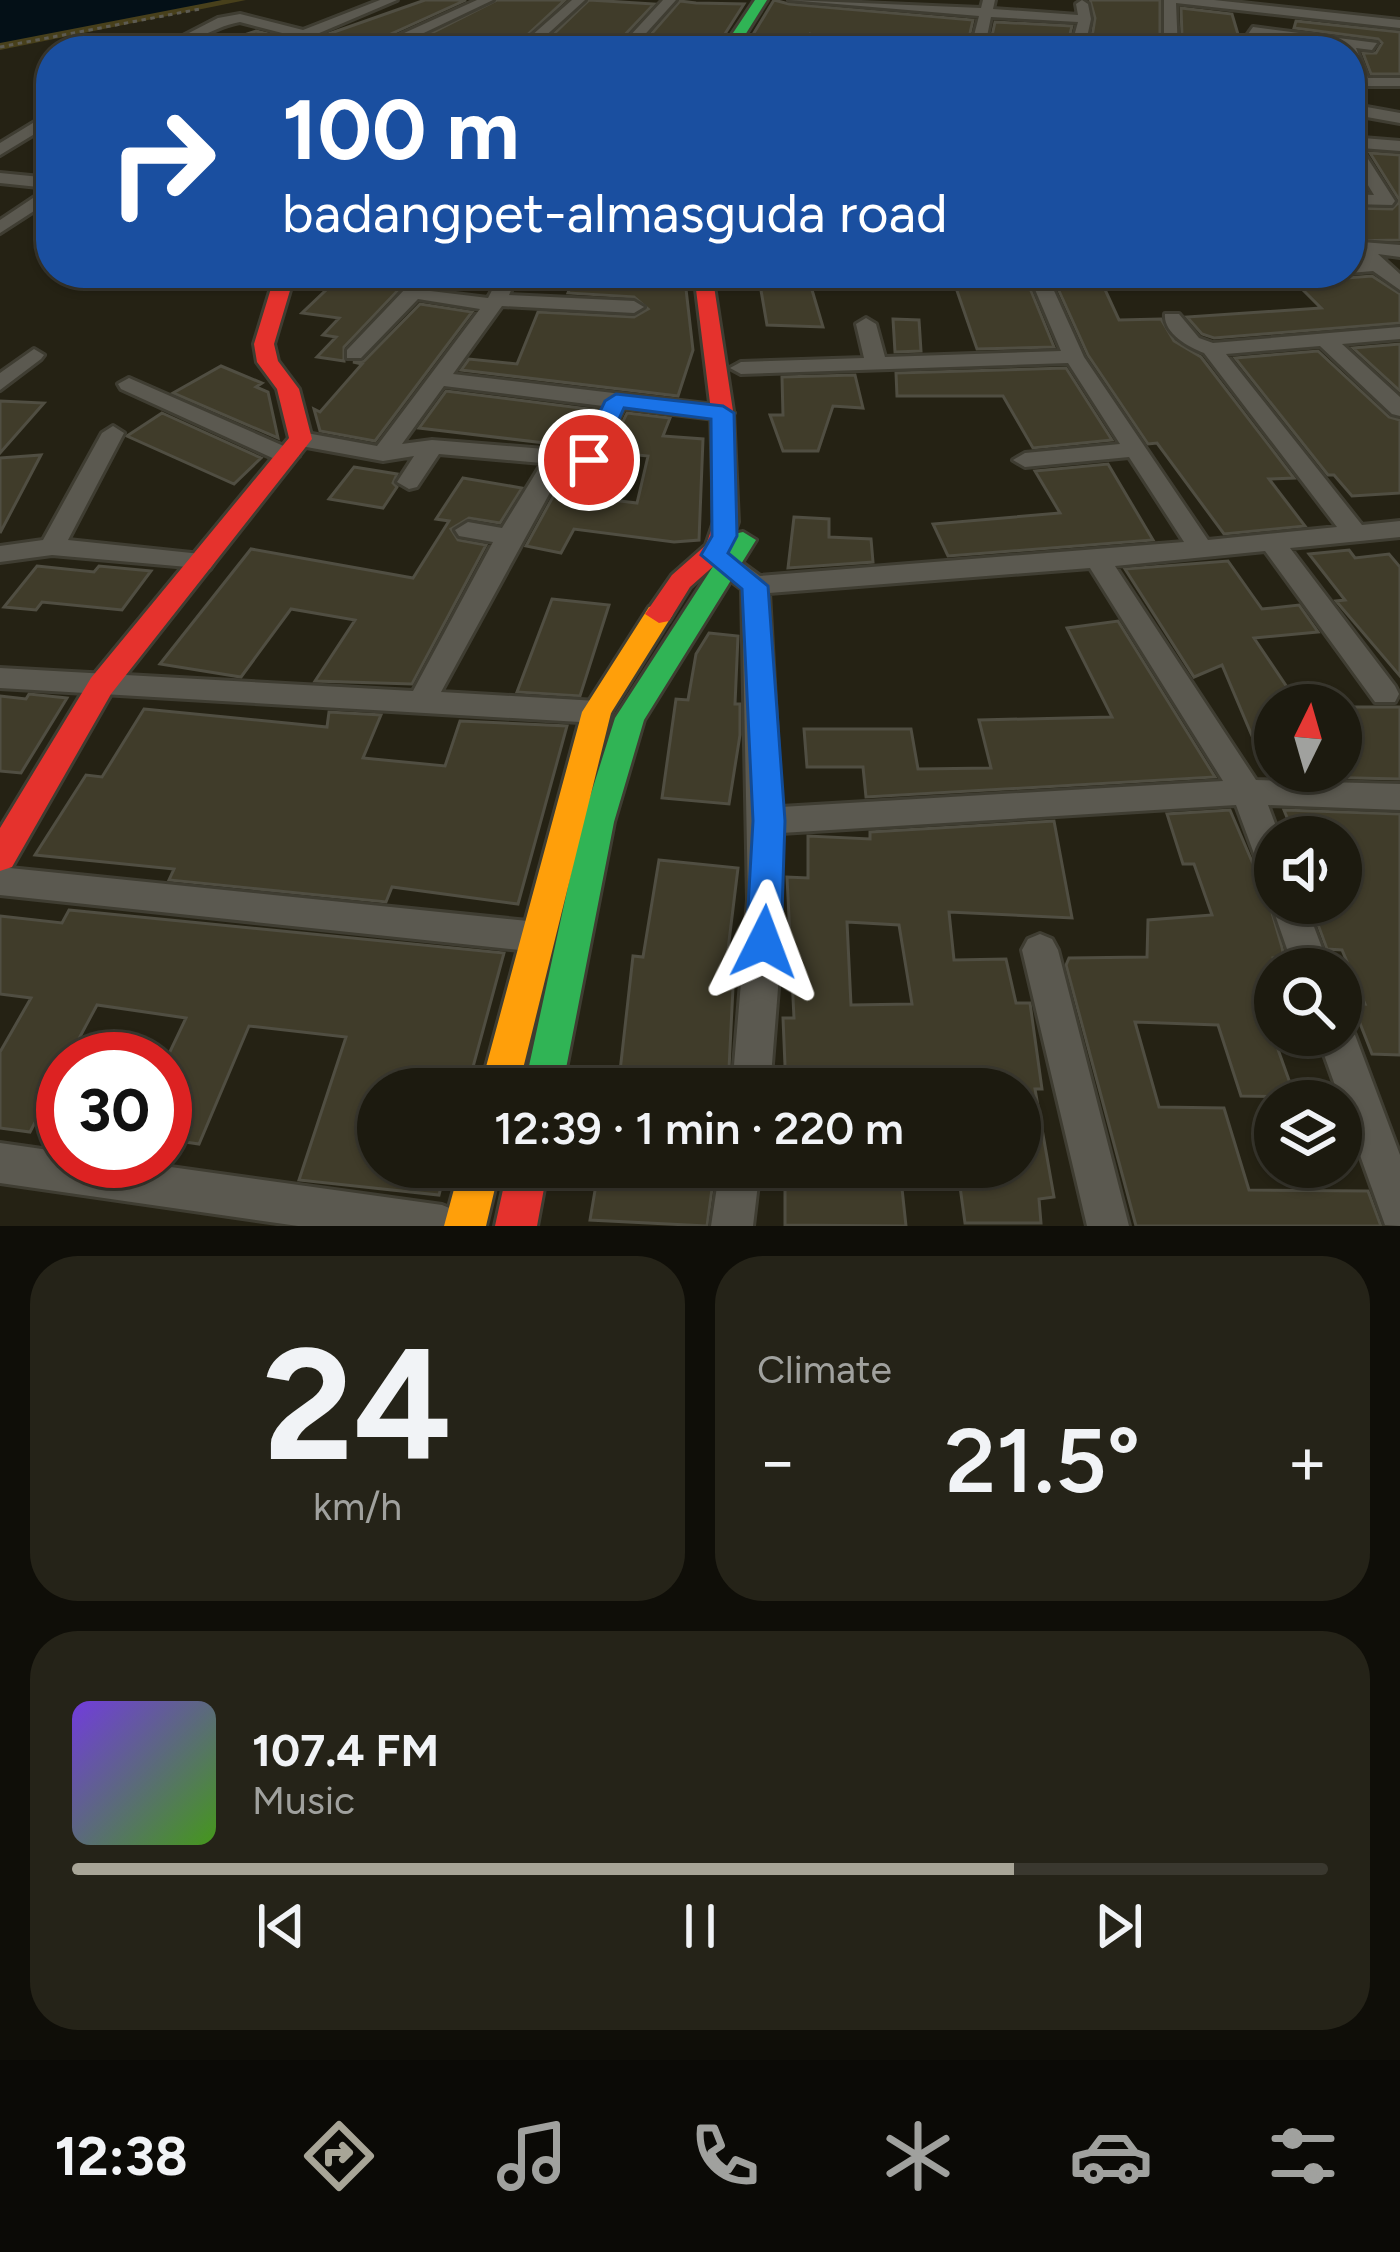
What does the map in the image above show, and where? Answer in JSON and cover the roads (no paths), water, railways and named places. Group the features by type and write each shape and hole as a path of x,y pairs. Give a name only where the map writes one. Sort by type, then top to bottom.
{"street":[{"path":"409,36 487,0"},
{"path":"537,36 579,0"},
{"path":"637,36 670,0"},
{"path":"738,36 761,0"},
{"path":"752,36 775,0"},
{"path":"795,0 989,6 1085,19"},
{"path":"1081,0 1085,19 1081,36"},
{"path":"1170,0 1171,36"},
{"path":"1180,0 1263,4 1400,25"},
{"path":"1253,36 1263,4"},
{"path":"305,34 391,5"},
{"path":"886,22 894,5"},
{"path":"981,36 989,6"},
{"path":"426,15 449,20"},
{"path":"192,36 227,19 248,18 313,36"},
{"path":"1253,32 1287,36"},
{"path":"1365,45 1372,46"},
{"path":"1365,82 1400,82"},
{"path":"1365,108 1400,118"},
{"path":"0,150 36,127"},
{"path":"1365,143 1400,146"},
{"path":"1365,163 1393,202"},
{"path":"0,178 36,185"},
{"path":"0,228 36,200"},
{"path":"1365,247 1400,251"},
{"path":"1365,251 1400,284"},
{"path":"1365,266 1377,266"},
{"path":"0,857 101,686 294,447 288,389 268,362 264,344 286,288"},
{"path":"354,354 417,288"},
{"path":"383,454 502,288"},
{"path":"706,288 723,413 723,560"},
{"path":"547,1068 598,822 630,718 723,560 747,531 741,368 728,288"},
{"path":"1043,288 1074,357 1201,548"},
{"path":"413,292 495,303 634,308"},
{"path":"1172,318 1192,342 1211,349 1400,333"},
{"path":"866,324 876,362"},
{"path":"1325,339 1400,409"},
{"path":"1211,349 1354,532"},
{"path":"0,383 34,355"},
{"path":"741,368 1074,357"},
{"path":"437,379 723,413"},
{"path":"129,384 294,447 383,454 432,447 589,460 616,401"},
{"path":"52,547 113,434"},
{"path":"410,482 432,447"},
{"path":"1025,460 1138,449"},
{"path":"420,705 509,537 557,458"},
{"path":"723,560 755,586 1273,544 1400,529"},
{"path":"468,530 509,537"},
{"path":"1273,544 1385,694"},
{"path":"0,554 52,547 201,562"},
{"path":"1097,559 1247,792 1256,816"},
{"path":"505,1068 597,712 688,570 723,560"},
{"path":"754,1068 769,821 755,586"},
{"path":"0,678 597,712"},
{"path":"769,821 1247,792 1400,796"},
{"path":"0,881 538,937"},
{"path":"1040,950 1108,1226"},
{"path":"1344,1056 1400,1210"},
{"path":"0,1163 442,1226"},
{"path":"465,1226 475,1188"},
{"path":"516,1226 524,1188"},
{"path":"732,1226 737,1188"}]}
